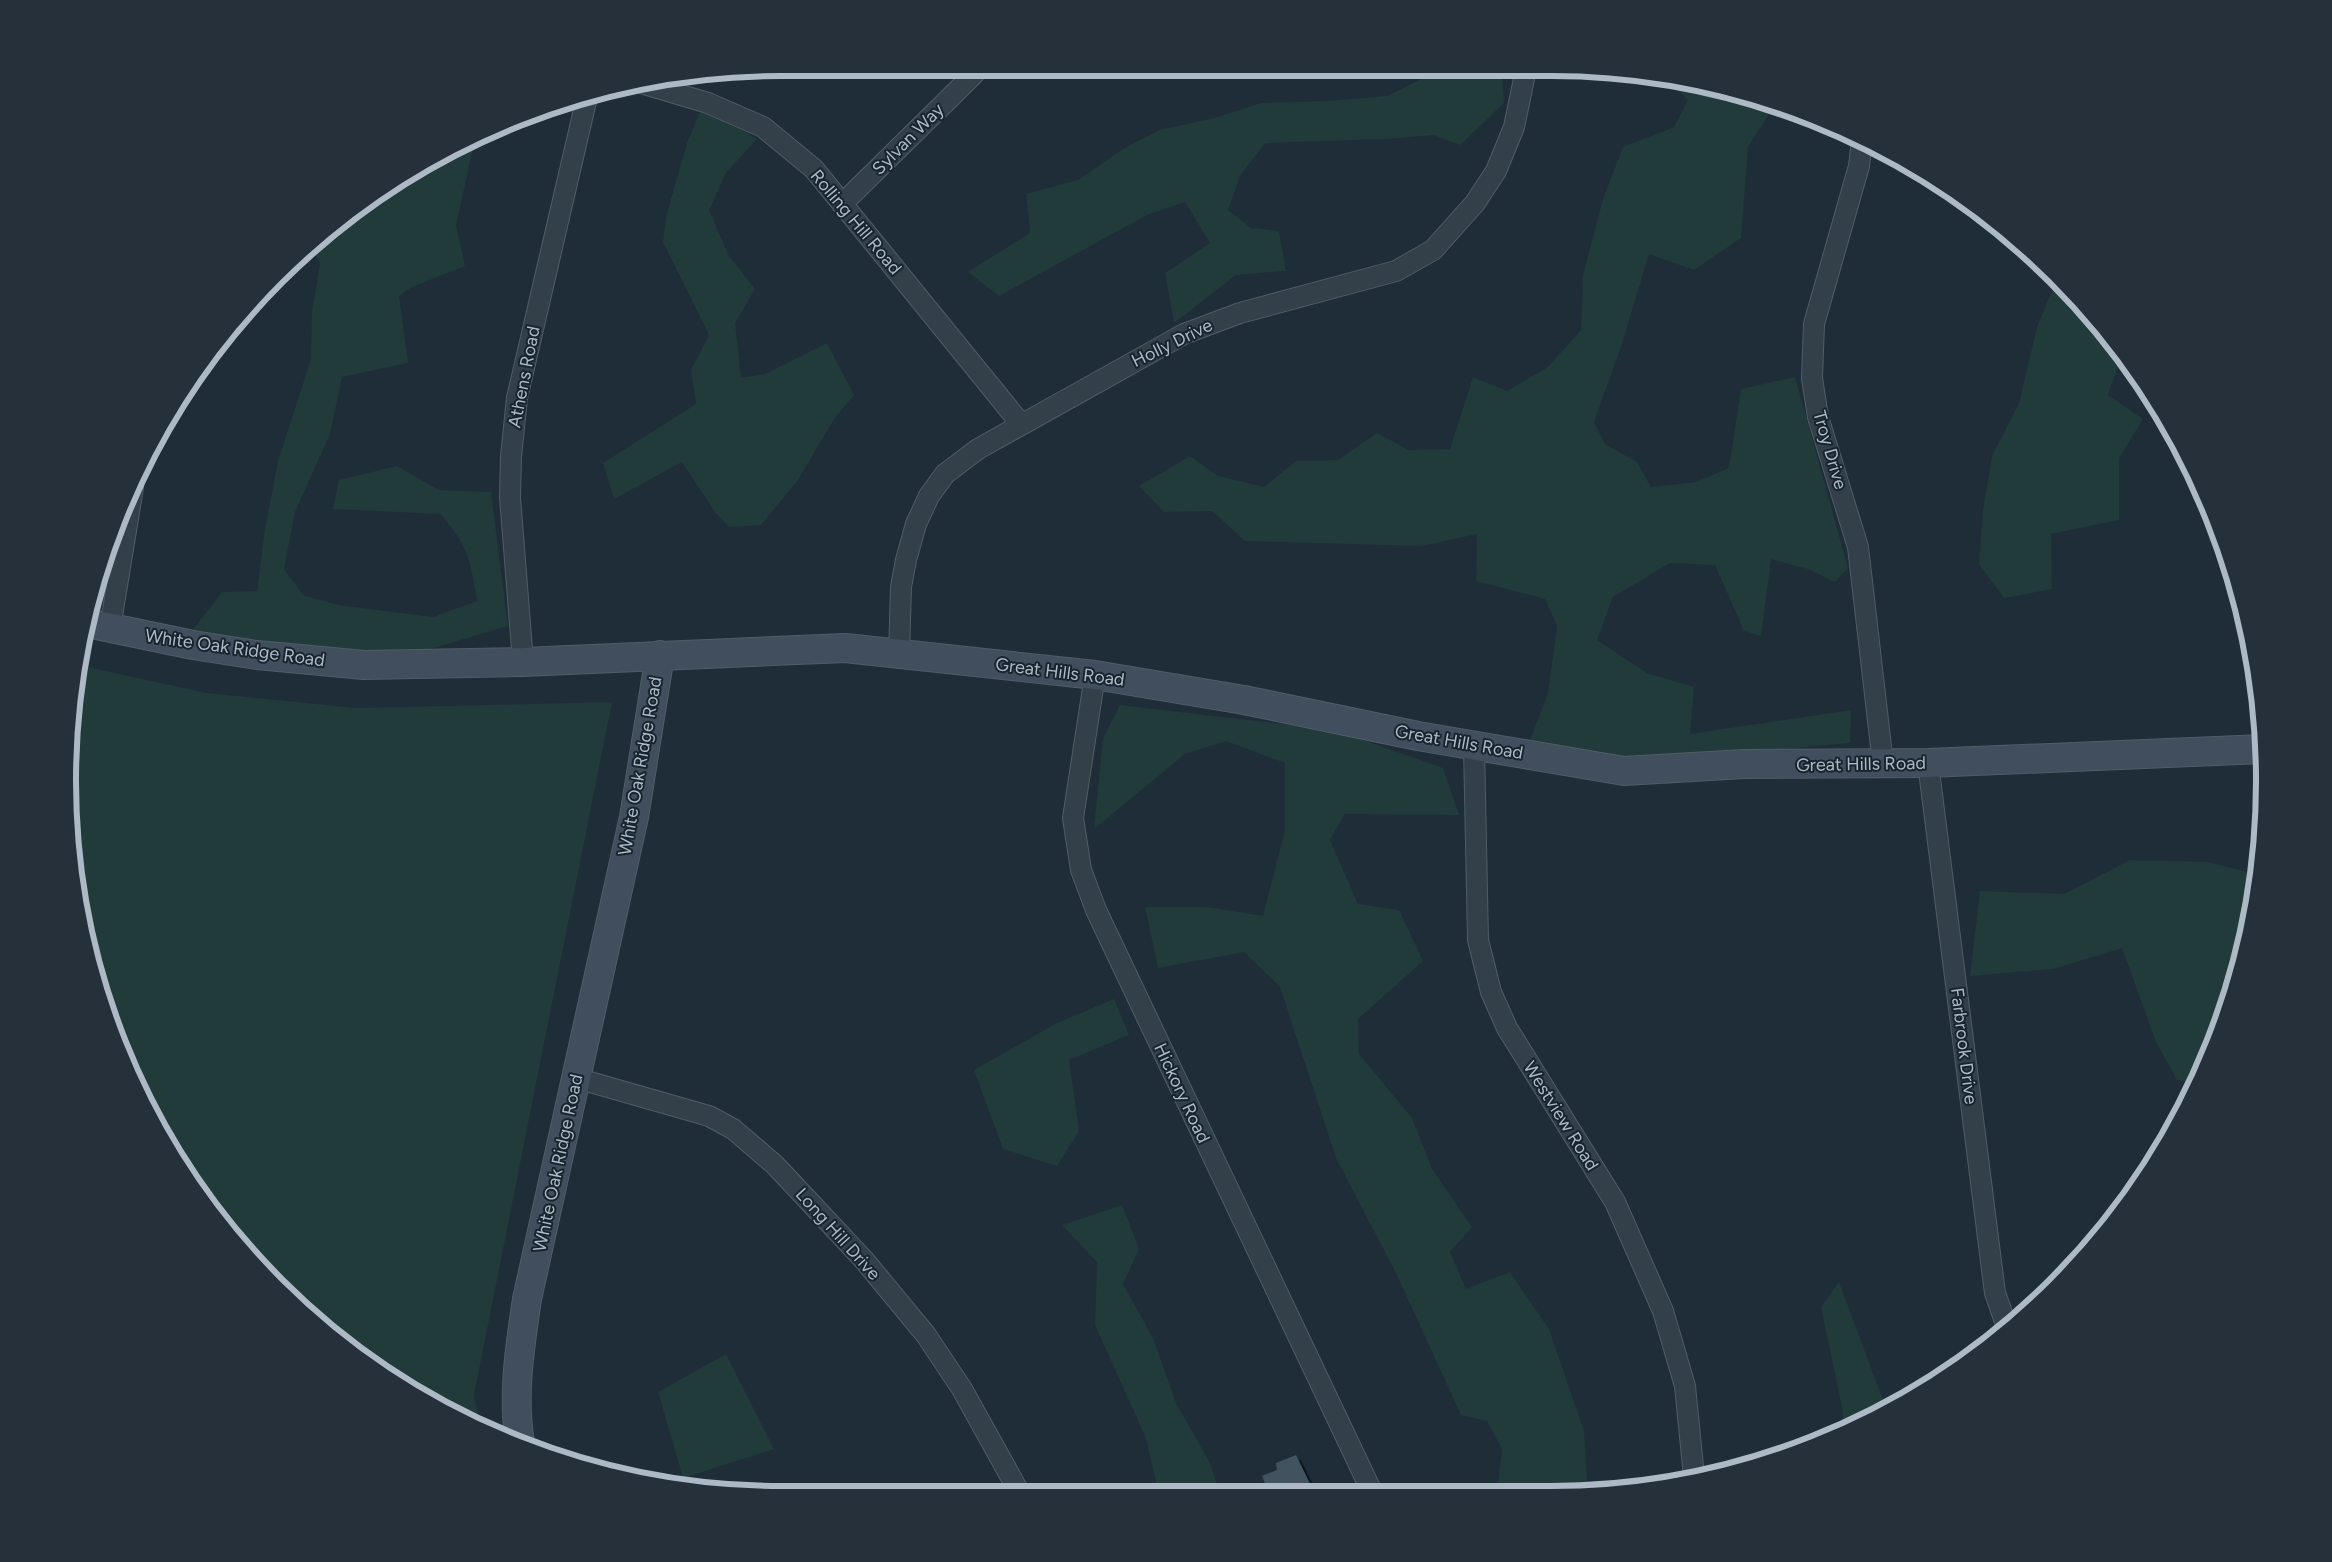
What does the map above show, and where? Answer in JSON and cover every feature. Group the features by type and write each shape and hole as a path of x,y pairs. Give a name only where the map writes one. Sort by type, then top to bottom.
{"street":[{"name":"Sylvan Way","path":"842,204 972,76"},
{"name":"Holly Drive","path":"899,654 901,587 906,560 916,524 928,496 945,474 978,448 1184,334 1240,313 1396,271 1433,250 1475,203 1496,170 1514,127 1525,76"},
{"name":"Rolling Hill Road","path":"657,88 708,103 763,127 814,169 1021,424"},
{"name":"Athens Road","path":"523,662 510,497 511,456 517,398 585,104"},
{"name":"Troy Drive","path":"1861,148 1859,166 1814,324 1812,378 1818,417 1858,547 1883,764"},
{"path":"98,626 121,535"},
{"name":"White Oak Ridge Road","path":"98,626 239,652 324,661 404,665 523,662 660,655 634,817 527,1299 518,1370 517,1401 519,1435"},
{"name":"Great Hills Road","path":"660,655 845,648 1095,675 1244,700 1418,736 1624,771 1744,764 1928,763 2255,749"},
{"name":"Hickory Road","path":"1095,675 1073,818 1081,870 1096,910 1369,1486"},
{"name":"Westview Road","path":"1474,746 1478,940 1491,992 1507,1028 1615,1202 1663,1311 1685,1386 1693,1471"},
{"name":"Farbrook Drive","path":"1928,763 1995,1293 2005,1320"},
{"name":"Long Hill Drive","path":"576,1078 709,1116 733,1129 775,1165 864,1260 926,1335 962,1389 1016,1486"}],"green space":[{"path":"1427,76 1502,76 1504,103 1460,145 1433,135 1386,139 1265,143 1240,176 1228,210 1251,228 1279,231 1286,271 1236,275 1174,323 1165,273 1210,243 1185,202 1147,215 999,296 968,272 1030,233 1026,194 1078,180 1123,149 1159,130 1211,119 1261,103 1326,101 1387,96"},
{"path":"1675,88 1733,100 1770,112 1748,147 1741,238 1694,270 1649,254 1622,344 1594,422 1605,444 1637,462 1651,487 1696,482 1729,468 1741,389 1795,377 1848,568 1835,582 1808,569 1771,559 1761,636 1744,631 1715,565 1670,563 1613,597 1597,640 1647,673 1694,687 1690,734 1851,710 1850,743 1648,761 1527,748 1548,693 1557,626 1545,599 1476,581 1477,534 1422,546 1245,541 1212,511 1164,512 1139,486 1190,456 1218,476 1264,487 1296,461 1338,460 1377,433 1409,450 1450,449 1473,377 1507,391 1548,367 1581,330 1583,275 1603,199 1623,147 1674,127 1688,100"},
{"path":"702,107 757,139 726,173 709,210 729,256 755,289 735,323 741,378 765,374 827,343 854,395 834,419 798,480 761,525 729,527 715,512 682,462 614,499 603,463 696,404 691,370 709,335 663,242 667,213 687,143"},
{"path":"473,147 456,225 465,266 412,287 399,296 408,363 342,377 330,434 295,512 284,569 303,595 338,605 433,617 477,601 467,554 457,535 440,514 333,509 339,480 397,466 439,490 491,492 508,626 410,655 313,647 192,631 222,592 257,591 265,529 278,461 311,359 312,312 320,263 314,253 352,222 389,195"},
{"path":"2053,287 2081,316 2119,364 2108,395 2143,419 2119,458 2119,520 2051,534 2052,589 2004,598 1979,564 1983,510 1992,456 2019,403 2037,327"},
{"path":"86,667 207,693 356,708 612,702 474,1395 479,1417 389,1367 316,1311 251,1246 222,1210 195,1173 149,1093 130,1051 100,963 82,873 76,781 82,689"},
{"path":"1120,705 1335,730 1443,768 1459,815 1345,814 1330,840 1358,904 1399,910 1423,961 1358,1019 1359,1054 1412,1118 1432,1169 1472,1227 1450,1252 1466,1289 1510,1272 1549,1329 1584,1431 1587,1484 1498,1486 1502,1449 1487,1421 1461,1415 1396,1273 1336,1158 1280,987 1244,952 1158,968 1145,907 1207,907 1263,916 1285,830 1285,763 1226,741 1185,754 1094,829 1103,738"},
{"path":"2130,860 2208,862 2250,873 2232,963 2218,1008 2188,1081 2177,1080 2156,1042 2122,948 2053,969 1970,976 1980,891 2064,894"},
{"path":"1114,999 1129,1035 1069,1060 1079,1131 1057,1166 1003,1149 974,1070 1057,1023"},
{"path":"1122,1205 1139,1249 1123,1284 1153,1338 1176,1403 1210,1463 1217,1486 1157,1486 1146,1438 1095,1325 1097,1262 1062,1225"},
{"path":"1839,1282 1883,1400 1886,1401 1843,1422 1843,1412 1821,1307"},
{"path":"726,1354 774,1449 683,1478 658,1392"}],"building":[{"path":"1296,1455 1311,1486 1285,1486 1284,1484 1266,1486 1262,1476 1277,1470 1276,1463"}]}
